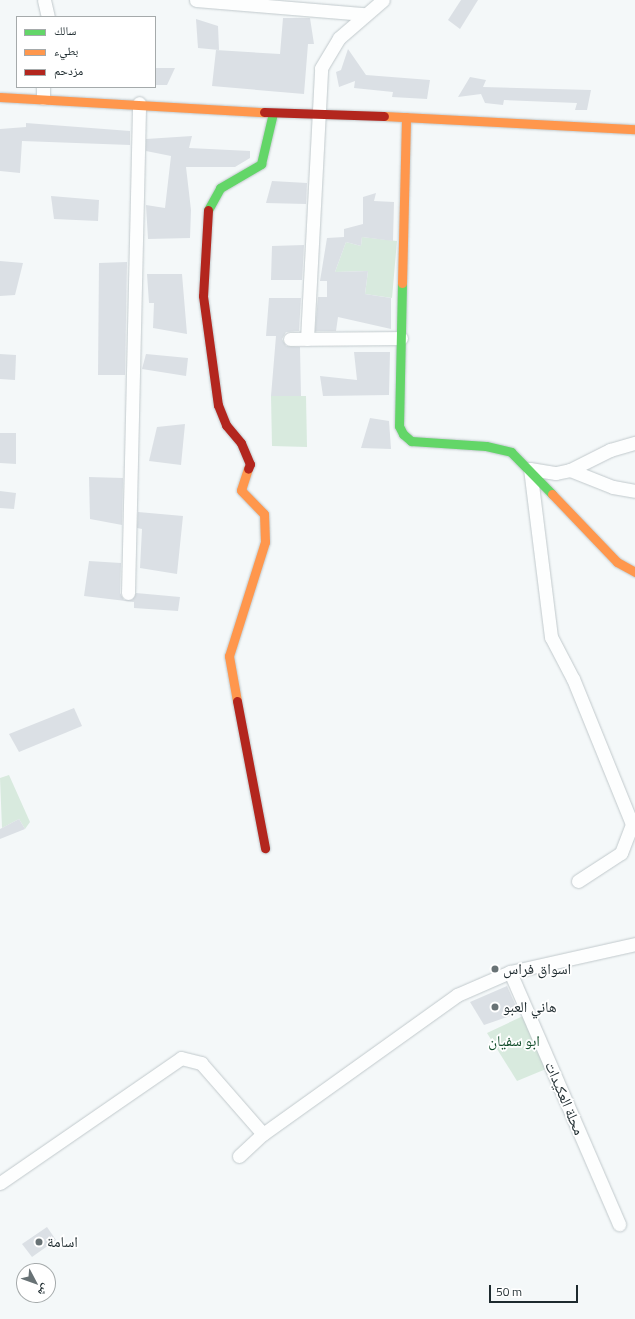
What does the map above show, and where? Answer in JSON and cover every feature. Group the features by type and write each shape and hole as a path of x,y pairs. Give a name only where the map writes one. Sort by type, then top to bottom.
{"street":[{"path":"44,0 48,16"},
{"path":"196,0 364,14"},
{"path":"307,339 321,113 321,68 339,38 364,14 383,0"},
{"path":"0,97 43,93 139,103 273,114 321,113 635,129"},
{"path":"128,593 139,103"},
{"path":"265,848 229,656 232,641 263,555 264,514 241,490 250,464 241,442 226,425 218,405 203,296 208,209 220,188 261,164 273,114"},
{"path":"406,117 399,426 403,434 411,441 502,448 530,469 602,548 617,562 635,572"},
{"path":"290,339 401,338"},
{"path":"530,469 550,473 570,470 610,450 635,443"},
{"path":"530,469 545,610 551,637 573,679 632,824 621,854 578,881"},
{"path":"570,470 613,487 635,491"},
{"path":"239,1156 263,1134 457,994 510,972 635,944"},
{"name":"محلة العكيدات","path":"510,972 619,1224"},
{"path":"0,1183 181,1058 201,1063 263,1134"}],"green space":[{"path":"362,237 397,241 392,298 365,294 368,271 335,272 346,242 361,246"},
{"path":"271,396 306,396 307,447 272,446"},
{"path":"9,775 30,822 25,829 19,819 2,828 0,778"},
{"name":"ابو سفيان","path":"523,1016 546,1069 517,1081 487,1033"}],"building":[{"path":"461,0 478,0 460,29 448,20"},
{"path":"283,18 310,18 314,44 308,44 304,94 212,86 216,50 280,54"},
{"path":"196,19 218,26 219,50 198,48"},
{"path":"348,49 366,75 430,80 427,99 392,97 393,92 354,88 355,81 339,87 336,72 341,70"},
{"path":"156,68 175,68 167,85 156,85"},
{"path":"470,77 486,80 483,87 591,90 587,110 575,110 577,103 504,100 503,105 485,103 481,94 458,97"},
{"path":"26,123 130,131 130,145 22,141 20,173 0,171 0,129 26,127"},
{"path":"192,136 189,148 250,151 250,158 235,167 186,167 191,210 190,238 148,239 146,205 165,208 171,156 146,151 146,139"},
{"path":"272,181 307,183 306,204 266,203"},
{"path":"376,193 374,201 394,202 393,241 362,237 361,246 346,242 335,272 368,271 365,294 391,298 391,329 338,317 336,331 315,331 318,297 327,297 327,281 320,281 327,238 344,237 344,229 363,224 363,197"},
{"path":"51,196 99,200 98,221 54,219"},
{"path":"304,245 302,280 271,280 272,246"},
{"path":"0,261 23,263 15,295 0,296"},
{"path":"127,262 125,375 98,375 99,263"},
{"path":"147,274 182,274 187,334 153,328 154,303 149,303"},
{"path":"269,298 301,298 299,331 286,332 282,339 286,346 300,347 301,396 271,396 276,336 266,336"},
{"path":"354,352 390,352 389,395 323,396 320,376 357,380"},
{"path":"0,354 16,355 15,380 0,379"},
{"path":"146,354 188,358 186,376 142,369"},
{"path":"370,418 389,421 391,449 361,448"},
{"path":"185,424 181,465 149,461 157,427"},
{"path":"0,433 16,433 16,464 0,463"},
{"path":"89,477 123,478 122,525 90,519"},
{"path":"0,491 16,493 14,509 0,508"},
{"path":"138,512 183,516 177,574 140,568 142,529 137,528"},
{"path":"89,561 121,563 120,593 124,600 132,600 136,593 180,597 178,611 134,608 134,602 84,596"},
{"path":"74,708 82,726 19,752 9,734"},
{"path":"19,819 25,829 0,839 0,829"},
{"name":"هاني العبو","path":"507,986 519,1013 484,1025 470,1002"},
{"name":"اسامة","path":"47,1227 56,1240 32,1257 22,1244"}],"traffic: fast":[{"path":"208,210 220,188 261,164 273,113"},
{"path":"402,283 399,426 403,434 411,441 486,446 511,452 552,494"}],"traffic: slow":[{"path":"0,97 264,112"},
{"path":"384,116 635,129"},
{"path":"402,283 406,117"},
{"path":"237,701 229,656 265,542 264,514 241,490 248,469"},
{"path":"552,494 617,562 635,572"}],"traffic: jam":[{"path":"264,112 384,116"},
{"path":"208,210 203,296 218,405 226,425 241,443 250,464 248,469"},
{"path":"237,701 265,848"}],"place":[{"name":"اسواق فراس","path":"495,969"},
{"name":"هاني العبو","path":"495,1007"},
{"name":"اسامة","path":"39,1242"}]}
